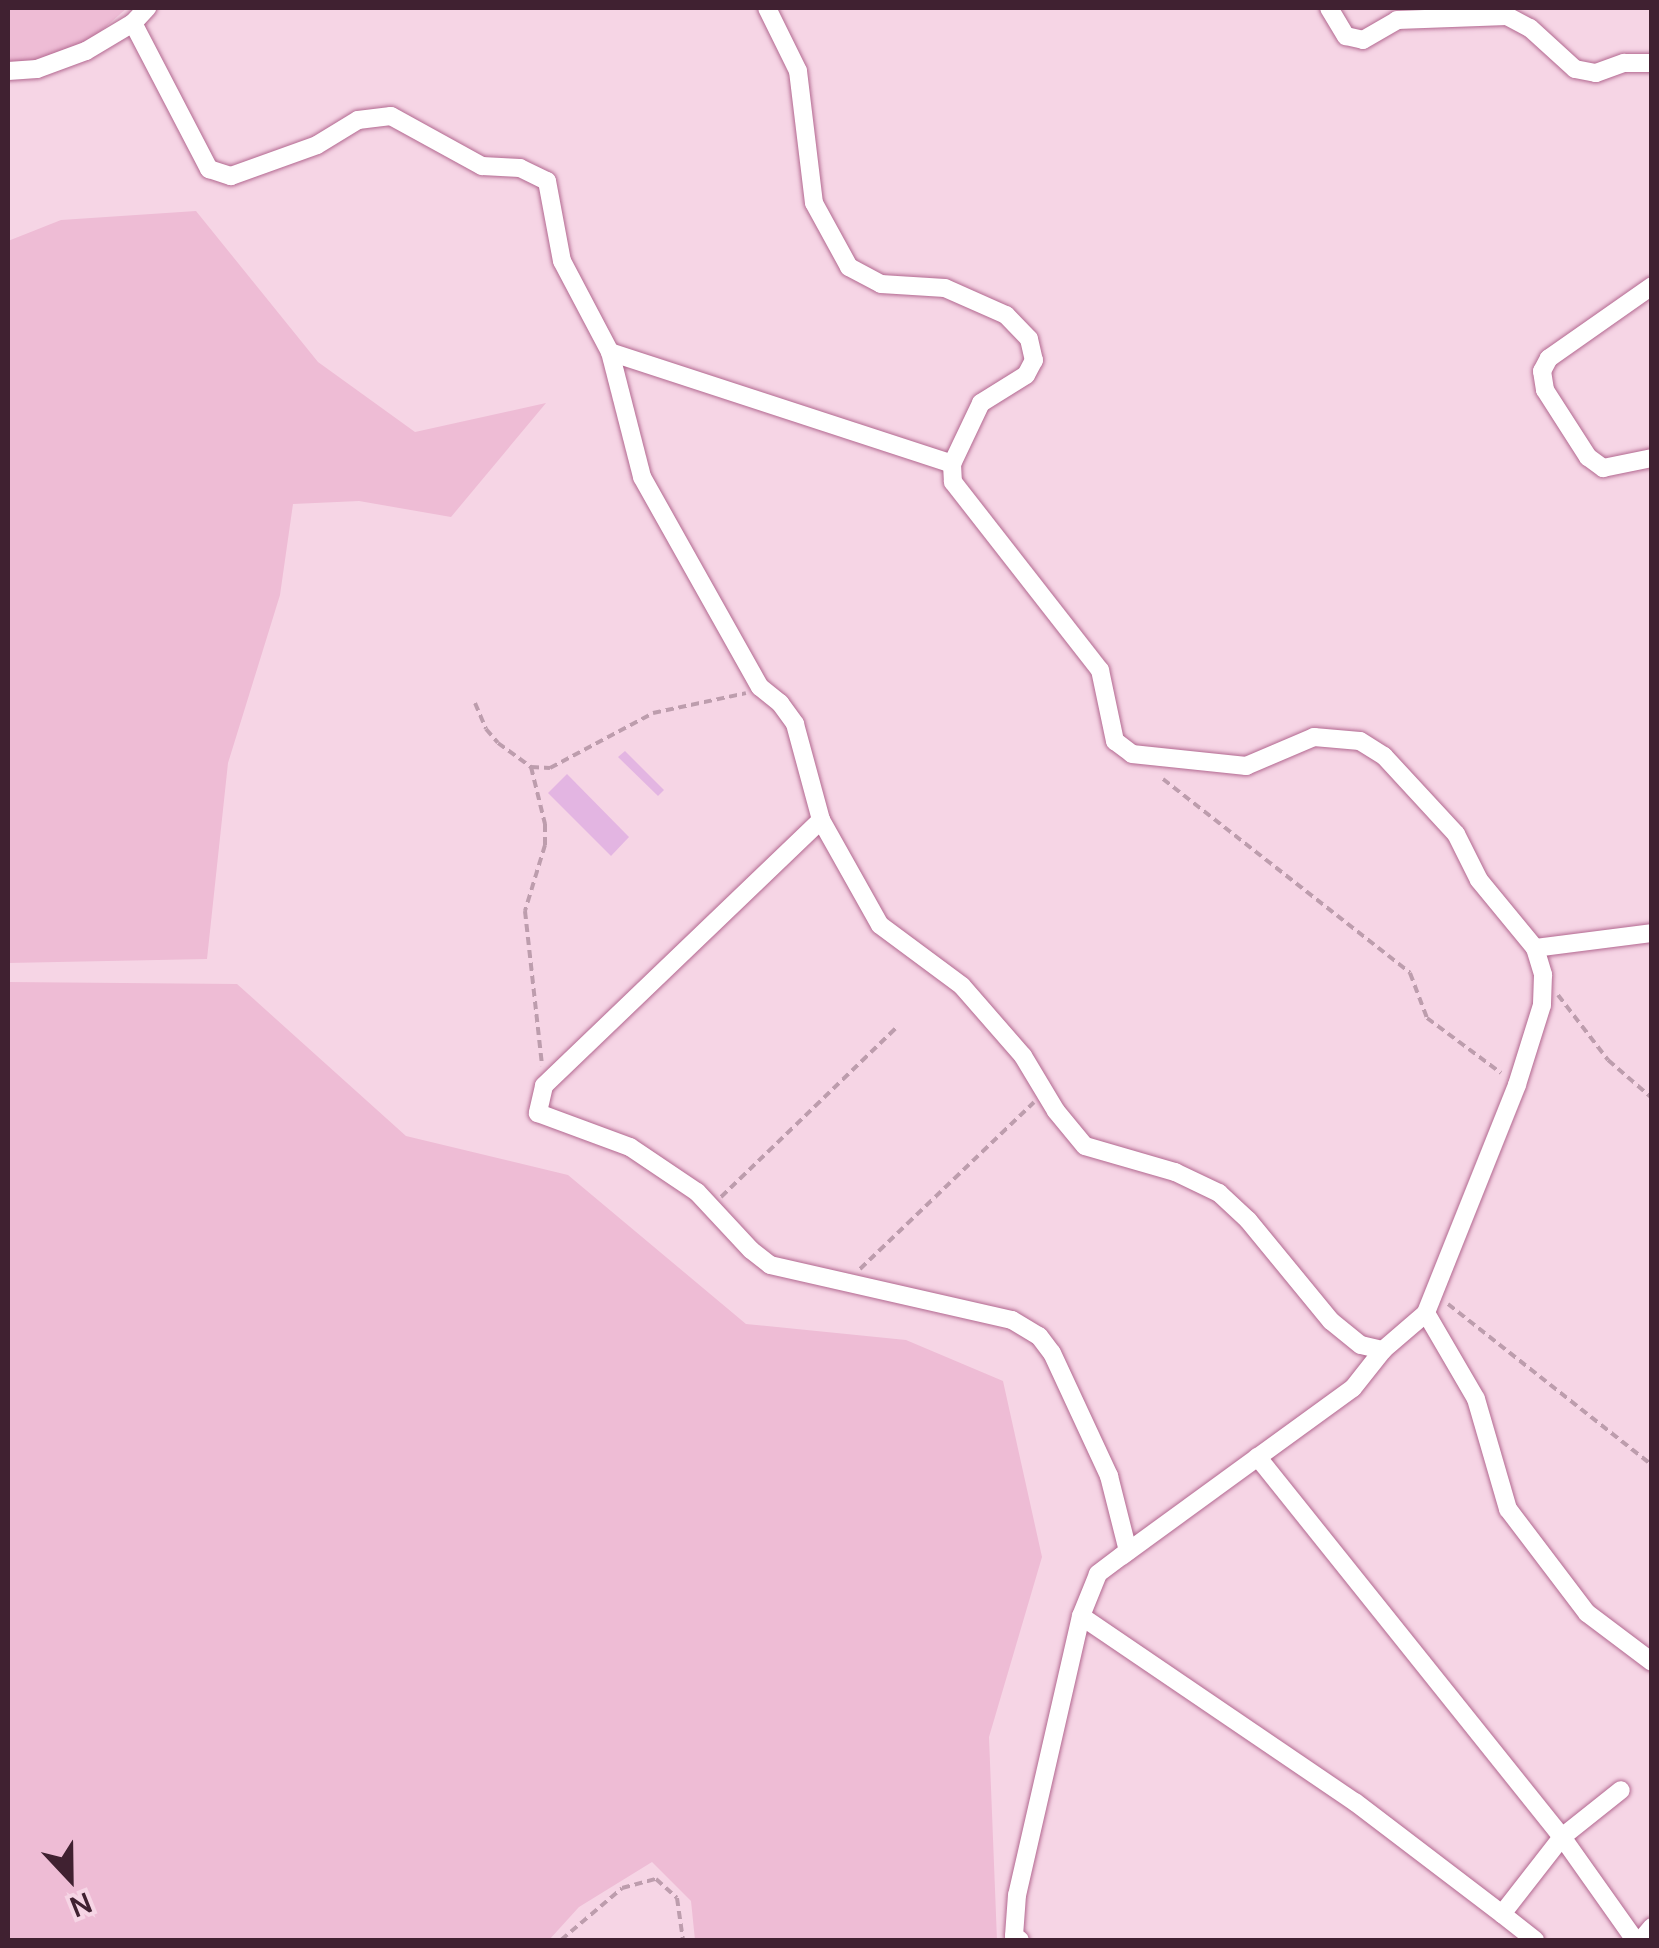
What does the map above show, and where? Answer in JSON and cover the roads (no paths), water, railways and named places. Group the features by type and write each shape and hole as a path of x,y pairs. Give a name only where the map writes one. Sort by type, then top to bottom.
{"street":[{"path":"8,71 62,61 133,23 148,8"},
{"path":"768,8 798,71 814,203 849,267 881,284 945,288 1006,316 1029,339 1034,360 1026,375 981,403 952,464 952,482 1100,670 1115,742 1132,754 1246,766 1314,737 1360,741 1384,756 1456,834 1479,880 1536,948 1543,975 1542,1004 1517,1084 1426,1312 1382,1350 1353,1388 1098,1574"},
{"path":"1329,8 1346,36 1362,40 1397,20 1506,16 1530,28 1575,69 1596,73 1624,64 1652,63"},
{"path":"133,23 209,170 231,176 317,144 358,120 390,116 482,166 520,168 547,181 562,261 610,352 642,478 760,687 780,703 795,724 821,820 880,925 962,986 1023,1056 1044,1092 1085,1146 1174,1172 1219,1193 1248,1220 1332,1322 1361,1345 1382,1350"},
{"path":"1652,286 1549,358 1542,370 1545,390 1588,457 1602,468 1652,458"},
{"path":"610,352 952,464"},
{"path":"821,820 544,1086 538,1113 630,1147 697,1192 770,1264 1012,1320 1038,1336 1052,1352 1109,1476 1128,1551 1098,1574 1081,1616 1017,1895 1014,1936 1020,1940"},
{"path":"1536,948 1652,933"},
{"path":"1426,1312 1476,1400 1508,1508 1587,1613 1652,1662"},
{"path":"1258,1457 1562,1836 1638,1940 1652,1926"},
{"path":"1081,1616 1355,1802 1535,1940"},
{"path":"1502,1914 1562,1836 1621,1790"}]}
